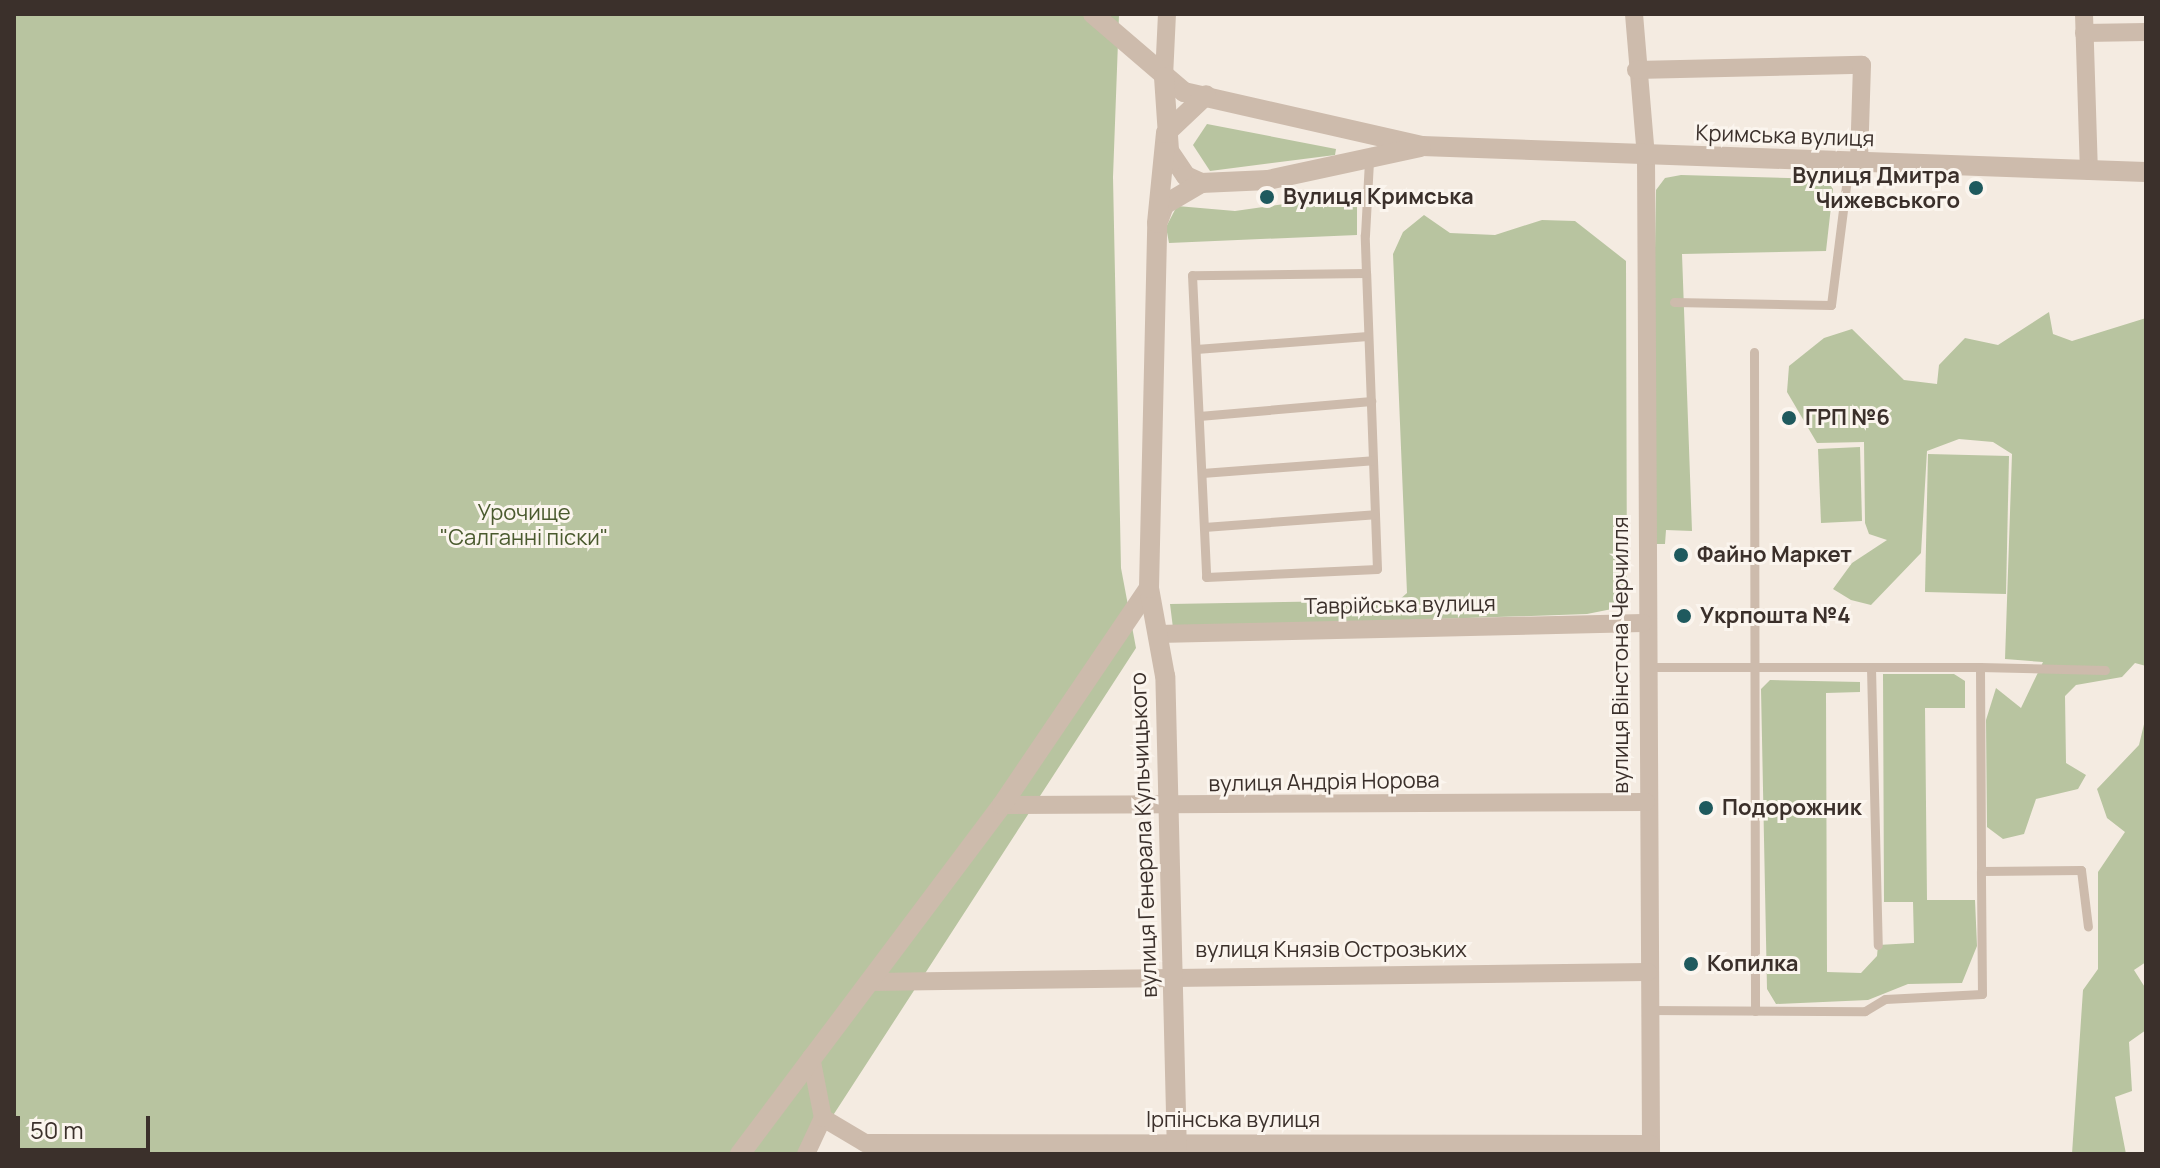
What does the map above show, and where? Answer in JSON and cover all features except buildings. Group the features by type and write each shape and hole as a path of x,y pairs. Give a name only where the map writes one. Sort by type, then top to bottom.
{"street":[{"name":"Кримська вулиця","path":"1093,14 1164,77 1206,95 1422,146 2146,172"},
{"path":"1167,14 1164,77 1166,133 1178,168 1201,183"},
{"name":"вулиця Вінстона Черчилля","path":"1634,14 1636,70 1646,156 1643,623 1651,1149"},
{"path":"2089,171 2084,23 2146,32"},
{"path":"1636,70 1862,65 1854,163"},
{"path":"1166,133 1206,95"},
{"path":"1351,128 1367,140 1369,161"},
{"name":"вулиця Генерала Кульчицького","path":"1166,133 1157,223 1149,588 1157,634 1170,809 1177,1149"},
{"name":"Кримська вулиця","path":"1157,223 1164,205 1201,183 1268,180 1369,161 1422,146"},
{"path":"740,1154 1002,805 1149,588"},
{"name":"Таврійська вулиця","path":"1157,634 1643,623"},
{"name":"вулиця Андрія Норова","path":"1002,805 1170,809 1646,802"},
{"name":"вулиця Князів Острозьких","path":"870,982 1173,975 1648,972"},
{"path":"806,1154 823,1118 811,1057"},
{"name":"Ірпінська вулиця","path":"823,1118 865,1143 1177,1149 1651,1149"}],"lane":[{"path":"1366,273 1192,275 1206,577 1377,569 1366,273 1369,161"},
{"path":"1674,302 1831,305 1854,163"},
{"path":"1196,349 1368,336"},
{"path":"1754,352 1750,671 1755,1011"},
{"path":"1199,416 1371,401"},
{"path":"1202,473 1373,460"},
{"path":"1204,527 1375,514"},
{"path":"1644,667 1750,671 1980,667 2105,670"},
{"path":"1649,1010 1865,1011 1885,999 1982,994 1980,667"},
{"path":"1871,668 1878,945"},
{"path":"1981,871 2081,870 2088,927"}],"green space":[{"name":"Урочище \"Салганні піски\"","path":"14,14 1119,15 1113,177 1121,568 1136,648 808,1154 14,1154"},
{"path":"1207,124 1336,149 1335,155 1210,171 1193,145"},
{"path":"1681,175 1826,179 1833,189 1826,251 1682,254 1692,531 1666,530 1665,544 1650,544 1656,190 1665,178"},
{"path":"1357,194 1357,235 1169,243 1166,227 1177,206 1235,211"},
{"path":"1424,215 1450,233 1495,235 1542,220 1575,221 1626,261 1627,606 1587,614 1173,628 1170,604 1399,600 1407,593 1393,254 1403,232"},
{"path":"2049,312 2053,334 2072,341 2146,318 2146,666 2135,663 2122,677 2076,685 2065,696 2066,763 2086,775 2078,789 2036,799 2024,834 2003,839 1987,827 1986,720 1996,688 2021,708 2043,662 2005,659 2012,454 1993,442 1959,439 1927,451 1921,553 1871,605 1851,600 1833,589 1852,563 1887,540 1869,534 1865,523 1864,442 1817,443 1787,392 1789,366 1824,338 1852,329 1904,380 1937,384 1939,365 1965,338 1998,345"},
{"path":"1860,447 1862,521 1821,523 1818,449"},
{"path":"1928,454 2009,456 2006,594 1925,592"},
{"path":"1883,674 1954,674 1965,681 1965,708 1925,708 1927,900 1975,900 1977,946 1962,983 1908,984 1868,1000 1776,1004 1767,989 1761,689 1770,680 1860,682 1860,692 1826,693 1827,972 1861,973 1877,956 1878,945 1914,943 1913,902 1884,902"},
{"path":"2146,716 2146,962 2134,970 2146,989 2146,1030 2129,1042 2132,1091 2115,1097 2126,1154 2072,1154 2083,990 2098,969 2098,872 2125,832 2107,818 2097,789 2139,745"}],"place":[{"name":"Вулиця Дмитра Чижевського","path":"1976,188"},
{"name":"Вулиця Кримська","path":"1267,197"},
{"name":"ГРП №6","path":"1789,418"},
{"name":"Файно Маркет","path":"1681,555"},
{"name":"Укрпошта №4","path":"1684,616"},
{"name":"Подорожник","path":"1706,808"},
{"name":"Копилка","path":"1691,964"}]}
